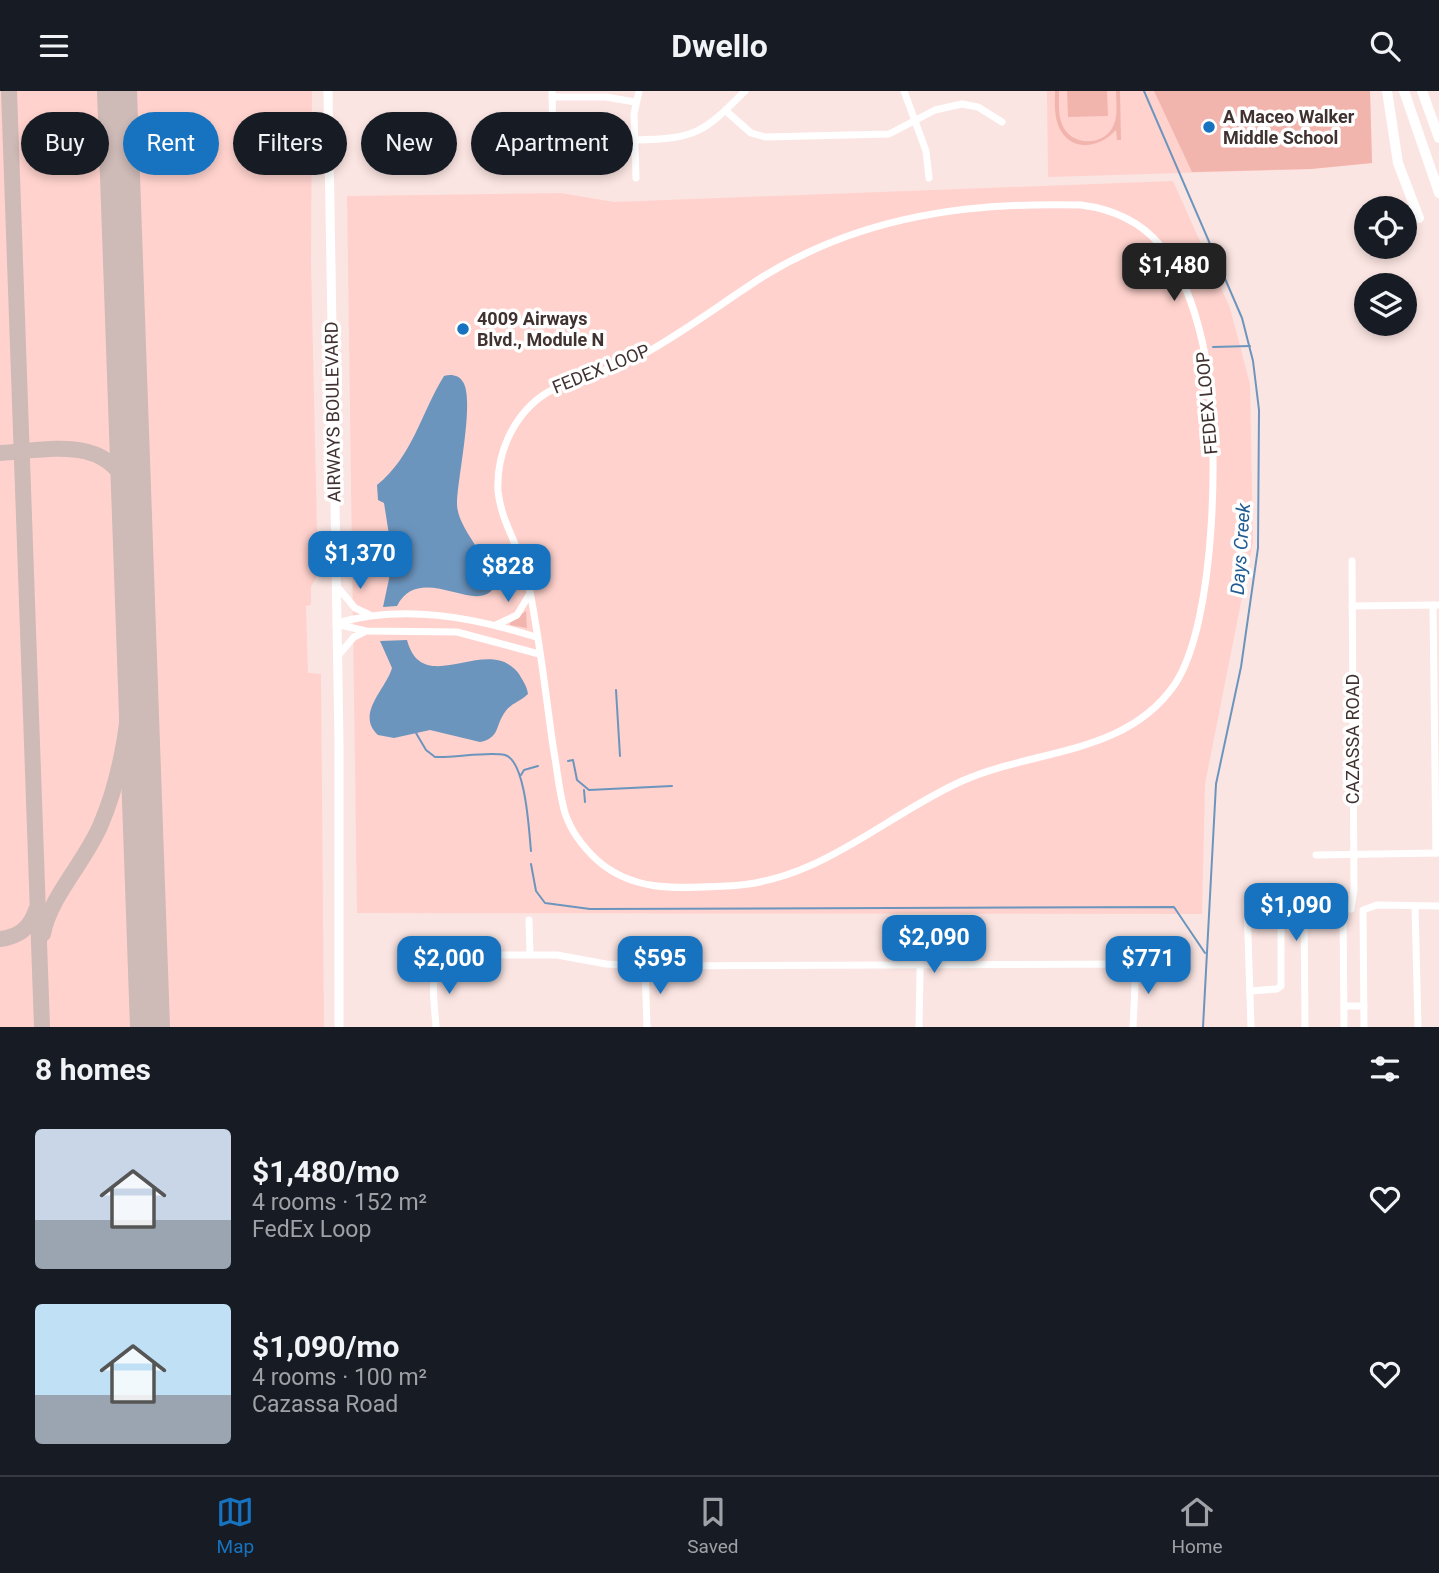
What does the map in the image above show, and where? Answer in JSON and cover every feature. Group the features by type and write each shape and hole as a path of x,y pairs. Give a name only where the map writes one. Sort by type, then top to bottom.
{"highway":[{"path":"1387,91 1398,163 1419,218"},
{"path":"1404,91 1439,193"},
{"path":"1422,91 1439,138"}],"main road":[{"name":"AIRWAYS BOULEVARD","path":"328,91 337,624 340,1027"}],"street":[{"path":"636,178 635,102 639,91"},
{"path":"635,140 676,139 693,135 726,111 746,91"},
{"path":"904,91 926,151 929,178"},
{"path":"552,112 552,94 606,97 635,102"},
{"path":"726,111 751,133 765,137 883,135 900,130 914,120 942,108 962,104 978,107 1002,122"},
{"name":"FEDEX LOOP","path":"1081,205 1129,219 1154,238 1172,263 1198,326 1208,375 1212,476 1210,542 1196,632 1184,667 1157,704 1130,726 1101,740 962,781 797,874 742,886 650,886 628,880 599,862 579,841 569,823 563,806 536,637 530,594 498,490 502,451 518,420 549,389 640,356 808,252 857,231 924,213 977,207 1081,205"},
{"name":"CAZASSA ROAD","path":"1343,908 1351,909 1353,855 1352,561"},
{"path":"336,586 355,608 372,615"},
{"path":"496,625 517,615 530,594"},
{"path":"1316,855 1437,853 1436,605 1352,606"},
{"path":"337,624 372,615 431,615 496,625 536,637"},
{"path":"430,630 431,615"},
{"path":"337,624 366,631 430,630 472,634 538,654"},
{"path":"337,657 354,637 366,631"},
{"path":"1304,904 1305,1027"},
{"path":"1251,1027 1247,905 1304,904 1343,908 1345,1027"},
{"path":"1250,991 1277,989 1282,981 1281,905"},
{"path":"1364,1027 1363,910 1377,905 1439,906"},
{"path":"1415,906 1418,1027"},
{"path":"529,920 530,954"},
{"path":"919,1027 921,922"},
{"path":"436,1027 435,971 440,960 449,955 530,954 645,966 920,967 1136,964 1133,1027"},
{"path":"645,966 647,1027"},
{"path":"1344,1006 1364,1006"}],"shaded area":[{"path":"0,91 312,91 312,112 233,112 233,175 312,175 318,574 311,587 311,605 306,606 308,673 321,674 324,1027 0,1027"},
{"name":"A Maceo Walker Middle School","path":"1047,91 1370,91 1372,163 1311,169 1048,177"},
{"path":"1055,91 1059,91 1060,116 1066,132 1072,137 1088,141 1104,137 1110,132 1116,116 1116,91 1120,91 1121,140 1117,140 1116,130 1093,144 1077,144 1069,140 1058,125"},
{"path":"1067,91 1107,91 1108,116 1068,117"},
{"path":"1154,91 1370,91 1372,163 1311,169 1192,172"},
{"path":"1173,181 1230,308 1250,384 1253,542 1205,784 1202,914 357,913 347,196 561,193 614,202"},
{"path":"526,611 527,628 510,625 510,623"}],"water":[{"path":"444,376 459,378 466,391 466,422 457,504 459,515 495,582 493,589 484,595 473,596 419,588 407,594 397,606 383,607 393,560 384,503 378,500 377,485 389,474 408,448"},
{"path":"407,640 415,657 427,665 441,666 491,659 506,663 519,674 528,694 507,709 491,738 480,742 430,730 394,738 378,735 372,727 371,710 392,668 380,641"}],"waterway":[{"name":"Days Creek","path":"1144,91 1242,318 1253,361 1259,410 1258,548 1241,667 1216,784 1203,1027"},
{"path":"1213,347 1250,346"},
{"path":"616,690 620,756"},
{"path":"416,733 426,750 435,757 498,754 512,760 522,783 531,851"},
{"path":"568,761 573,760 577,780 589,790 672,786"},
{"path":"521,775 524,770 538,766"},
{"path":"584,790 585,802"},
{"path":"531,864 536,891 545,903 590,909 1174,907 1205,953"}],"taxiway":[{"path":"9,91 42,1027"},
{"path":"0,453 58,449 94,454 109,462 121,475 131,494"},
{"path":"43,934 53,906 87,851 109,802 126,733 136,639"},
{"path":"0,939 23,930 31,922 36,910"}],"runway":[{"path":"117,91 150,1027"}],"place":[{"name":"A Maceo Walker Middle School","path":"1209,127"},
{"name":"4009 Airways Blvd., Module N","path":"463,329"}]}
